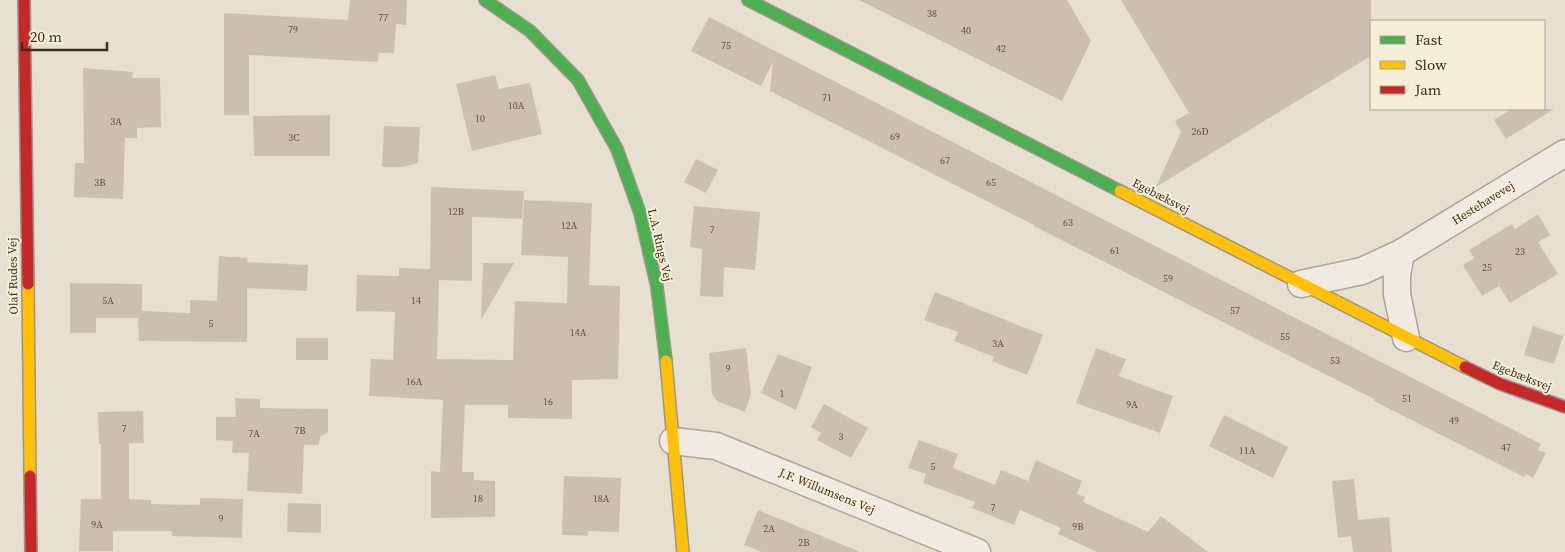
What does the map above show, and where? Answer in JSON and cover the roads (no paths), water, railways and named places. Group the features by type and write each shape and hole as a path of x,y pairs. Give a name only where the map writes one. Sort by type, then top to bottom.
{"street":[{"name":"Olaf Rudes Vej","path":"24,0 31,552"},
{"name":"L.A. Rings Vej","path":"485,0 530,31 578,80 617,149 640,213 657,287 674,441 682,552"},
{"name":"Egebæksvej","path":"748,0 1406,338 1500,384 1565,407"},
{"name":"Hestehavevej","path":"1301,284 1362,271 1401,253 1565,153"},
{"path":"1401,253 1397,275 1397,294 1406,338"},
{"name":"J.F. Willumsens Vej","path":"674,441 716,446 977,552"}]}
